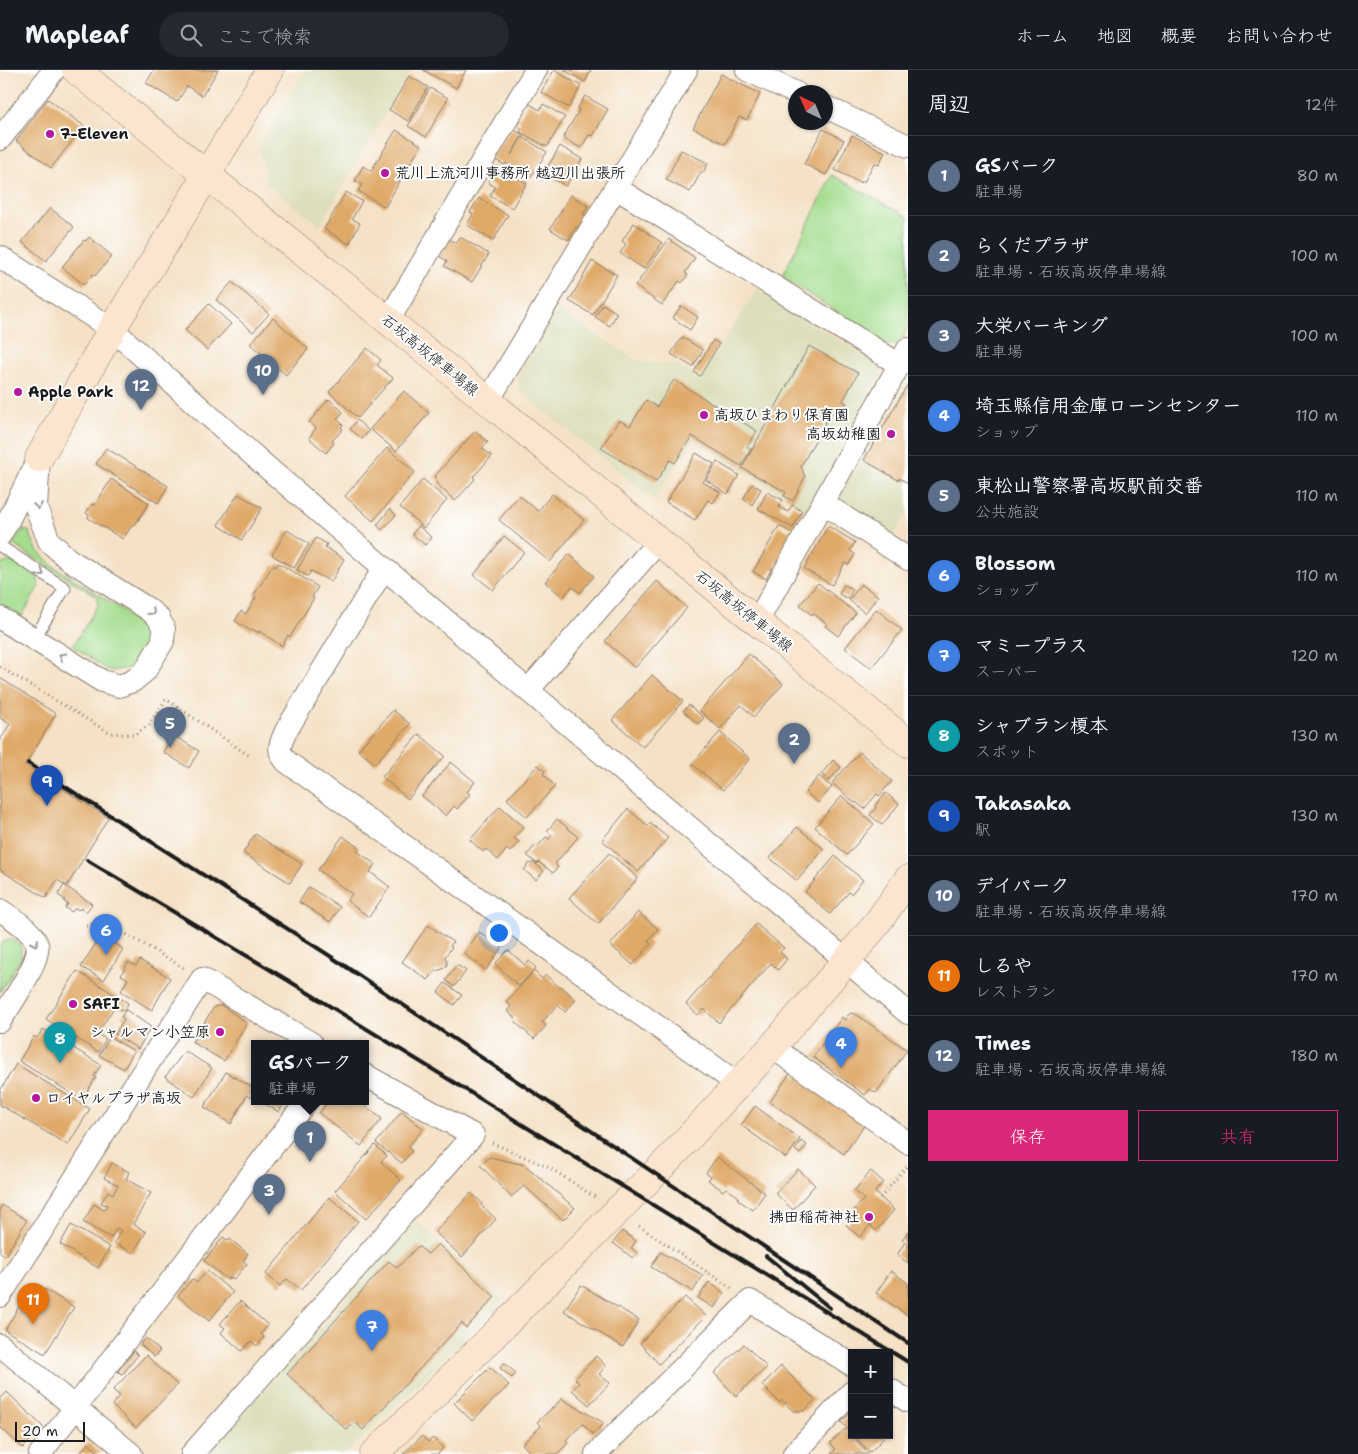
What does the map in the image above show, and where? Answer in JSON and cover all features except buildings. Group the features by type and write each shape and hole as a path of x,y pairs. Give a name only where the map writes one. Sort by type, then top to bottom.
{"main road":[{"name":"石坂高坂停車場線","path":"76,70 488,401 757,622 908,743"},
{"path":"38,458 112,329 270,70"},
{"path":"374,1454 672,1156 846,961 875,926 908,880"}],"street":[{"path":"0,139 54,70"},
{"path":"388,321 536,70"},
{"path":"488,401 686,70"},
{"path":"747,70 788,89"},
{"path":"833,110 908,146"},
{"path":"616,188 904,357 757,622"},
{"path":"0,257 112,329 384,568 908,1013"},
{"path":"0,534 38,458"},
{"path":"0,618 102,681 118,686 133,681 145,671 163,642 164,629 158,617 148,608 68,559 49,541 36,507 38,458"},
{"path":"823,503 908,559"},
{"path":"528,690 659,541"},
{"path":"384,568 286,731 280,746 280,754 287,762 738,1084"},
{"path":"0,1020 31,970 38,951 33,936 20,924 1,914"},
{"path":"0,1296 202,979 305,1040"},
{"path":"772,1046 908,1143"},
{"path":"192,1454 473,1135 369,1077"},
{"path":"40,1454 304,1105"},
{"path":"596,1454 750,1301 848,1362"},
{"path":"0,1346 131,1454"},
{"path":"893,1392 908,1401"},
{"path":"794,1454 850,1394"}],"lane":[{"path":"0,546 65,588 34,639"}],"path":[{"path":"0,667 110,733 134,735 149,726 166,699 251,757"},
{"path":"86,926 104,921 202,979"},
{"path":"473,1135 550,1168 597,1199"},
{"path":"880,1198 908,1165"},
{"path":"638,1226 750,1301"}],"shaded area":[{"path":"305,70 411,70 320,225 266,184 259,146"},
{"name":"高坂ひまわり保育園","path":"757,289 877,364 882,373 807,511 693,440 654,500 519,390 517,378 557,310 638,361 679,366 700,378"},
{"name":"高坂幼稚園","path":"908,375 908,512 892,538 844,510 840,494"},
{"path":"417,1221 504,1301 346,1454 207,1454"}],"green space":[{"path":"832,175 908,217 908,327 900,343 889,345 782,277"},
{"path":"22,530 29,531 37,550 52,565 130,615 142,628 146,640 145,646 132,667 113,671 106,669 74,647 98,605 96,596 12,544"},
{"path":"11,561 21,564 37,576 39,586 22,616 0,603 0,566"},
{"path":"13,940 21,946 21,958 0,992 0,944"}],"railway":[{"path":"28,763 327,954 908,1343"},
{"path":"87,860 289,981 908,1362"},
{"path":"766,1256 830,1308"}],"place":[{"name":"7-Eleven","path":"50,134"},
{"name":"荒川上流河川事務所 越辺川出張所","path":"385,173"},
{"name":"Apple Park","path":"18,392"},
{"name":"デイパーク","path":"263,395"},
{"name":"Times","path":"141,410"},
{"name":"高坂ひまわり保育園","path":"704,415"},
{"name":"高坂幼稚園","path":"891,434"},
{"name":"東松山警察署高坂駅前交番","path":"170,748"},
{"name":"らくだプラザ","path":"794,764"},
{"name":"Takasaka","path":"47,806"},
{"name":"Blossom","path":"106,955"},
{"name":"SAFI","path":"73,1004"},
{"name":"シャルマン小笠原","path":"220,1032"},
{"name":"シャブラン榎本","path":"60,1063"},
{"name":"埼玉縣信用金庫ローンセンター","path":"841,1068"},
{"name":"ロイヤルプラザ高坂","path":"36,1098"},
{"name":"GSパーク","path":"310,1162"},
{"name":"大栄パーキング","path":"269,1215"},
{"name":"拂田稲荷神社","path":"869,1217"},
{"name":"しるや","path":"33,1324"},
{"name":"マミープラス","path":"372,1351"}]}
